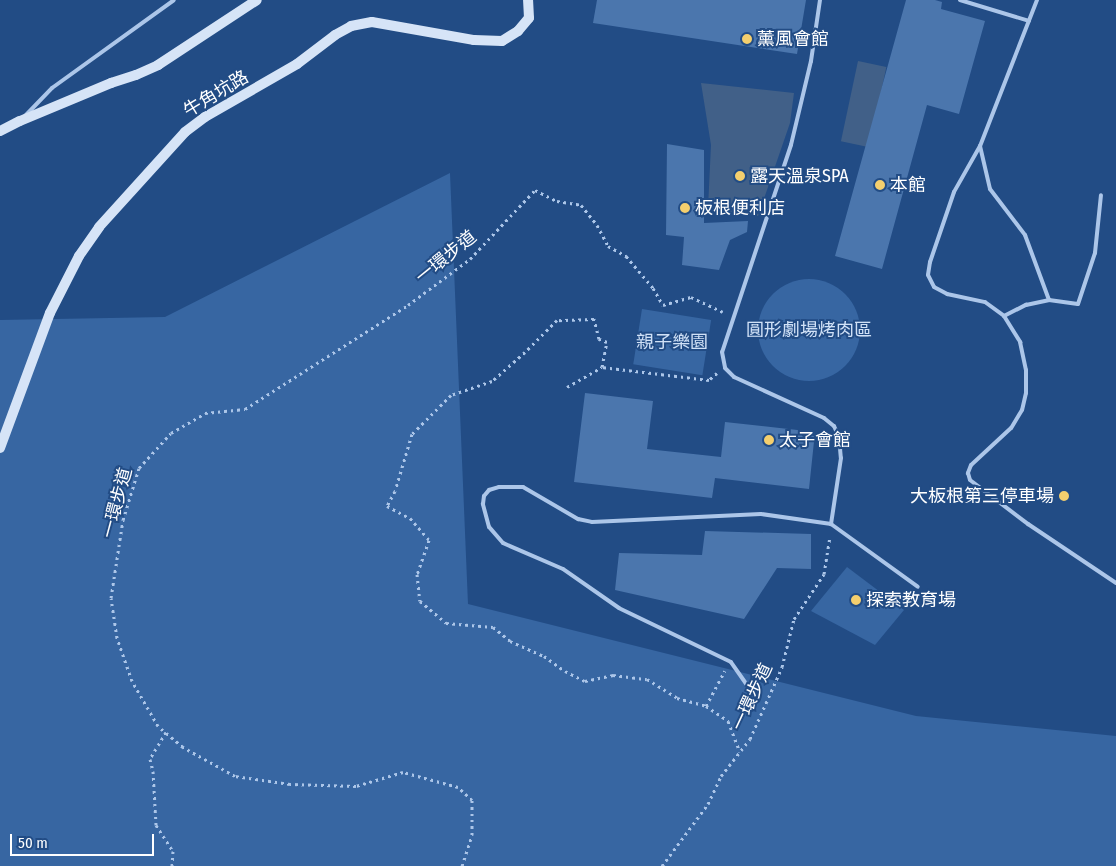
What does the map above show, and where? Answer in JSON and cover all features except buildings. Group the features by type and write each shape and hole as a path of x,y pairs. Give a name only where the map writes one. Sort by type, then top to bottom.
{"street":[{"path":"0,131 20,121 158,65 257,0"},
{"name":"牛角坑路","path":"0,448 50,314 79,256 99,227 185,132 205,117 297,64 335,35 351,26 372,22 474,40 502,41 518,31 529,18 528,0"}],"lane":[{"path":"20,121 58,84 174,0"},
{"path":"820,0 811,62 791,145 722,352 725,368 734,377 824,418 834,426 839,437 841,458 831,524"},
{"path":"960,0 1029,21"},
{"path":"1038,0 980,146 954,192 930,262 928,275 934,287 947,294 984,302 1004,316 1020,342 1026,370 1026,393 1022,410 1012,428 971,464 968,473 970,480 1028,524 1116,583"},
{"path":"980,146 990,189 1025,235 1049,300"},
{"path":"1004,316 1026,305 1049,300 1078,304 1095,253 1101,195"},
{"path":"747,685 731,662 619,608 563,569 502,543 489,527 483,504 484,496 489,490 499,487 523,487 578,519 592,522 761,514 831,524 918,587"}],"path":[{"name":"一環步道","path":"462,866 472,835 472,800 458,787 403,772 356,786 290,784 235,776 183,747 158,726 132,681 117,638 111,598 123,520 138,468 171,433 205,413 245,409 408,305 470,259 535,190 557,201 581,206 597,225 608,246 626,256 653,288 663,305 692,297 734,316"},
{"path":"594,319 599,339 607,342 602,367"},
{"path":"567,387 602,367 708,380 725,368"},
{"name":"一環步道","path":"662,866 708,804 721,776 750,739 782,667 794,619 824,574 831,524"},
{"path":"731,662 706,706 728,721 740,752"},
{"path":"166,732 150,759 153,771 156,825 173,851 172,866"}],"green space":[{"path":"450,173 468,604 916,716 1116,736 1116,866 0,866 0,320 165,317"},
{"name":"圓形劇場烤肉區","path":"809,279 829,283 845,294 856,310 860,330 856,350 845,366 829,377 809,381 789,377 773,366 762,350 758,330 762,310 773,294 789,283"},
{"name":"親子樂園","path":"642,309 711,320 702,375 633,364"},
{"name":"探索教育場","path":"847,567 904,610 875,645 811,611"}],"shaded area":[{"path":"858,61 886,67 869,147 841,141"},
{"name":"露天溫泉SPA","path":"701,83 794,93 790,123 758,216 708,208 711,145"}],"place":[{"name":"薰風會館","path":"747,39"},
{"name":"露天溫泉SPA","path":"740,176"},
{"name":"本館","path":"880,185"},
{"name":"板根便利店","path":"685,208"},
{"name":"太子會館","path":"769,440"},
{"name":"大板根第三停車場","path":"1064,496"},
{"name":"探索教育場","path":"856,600"}]}
